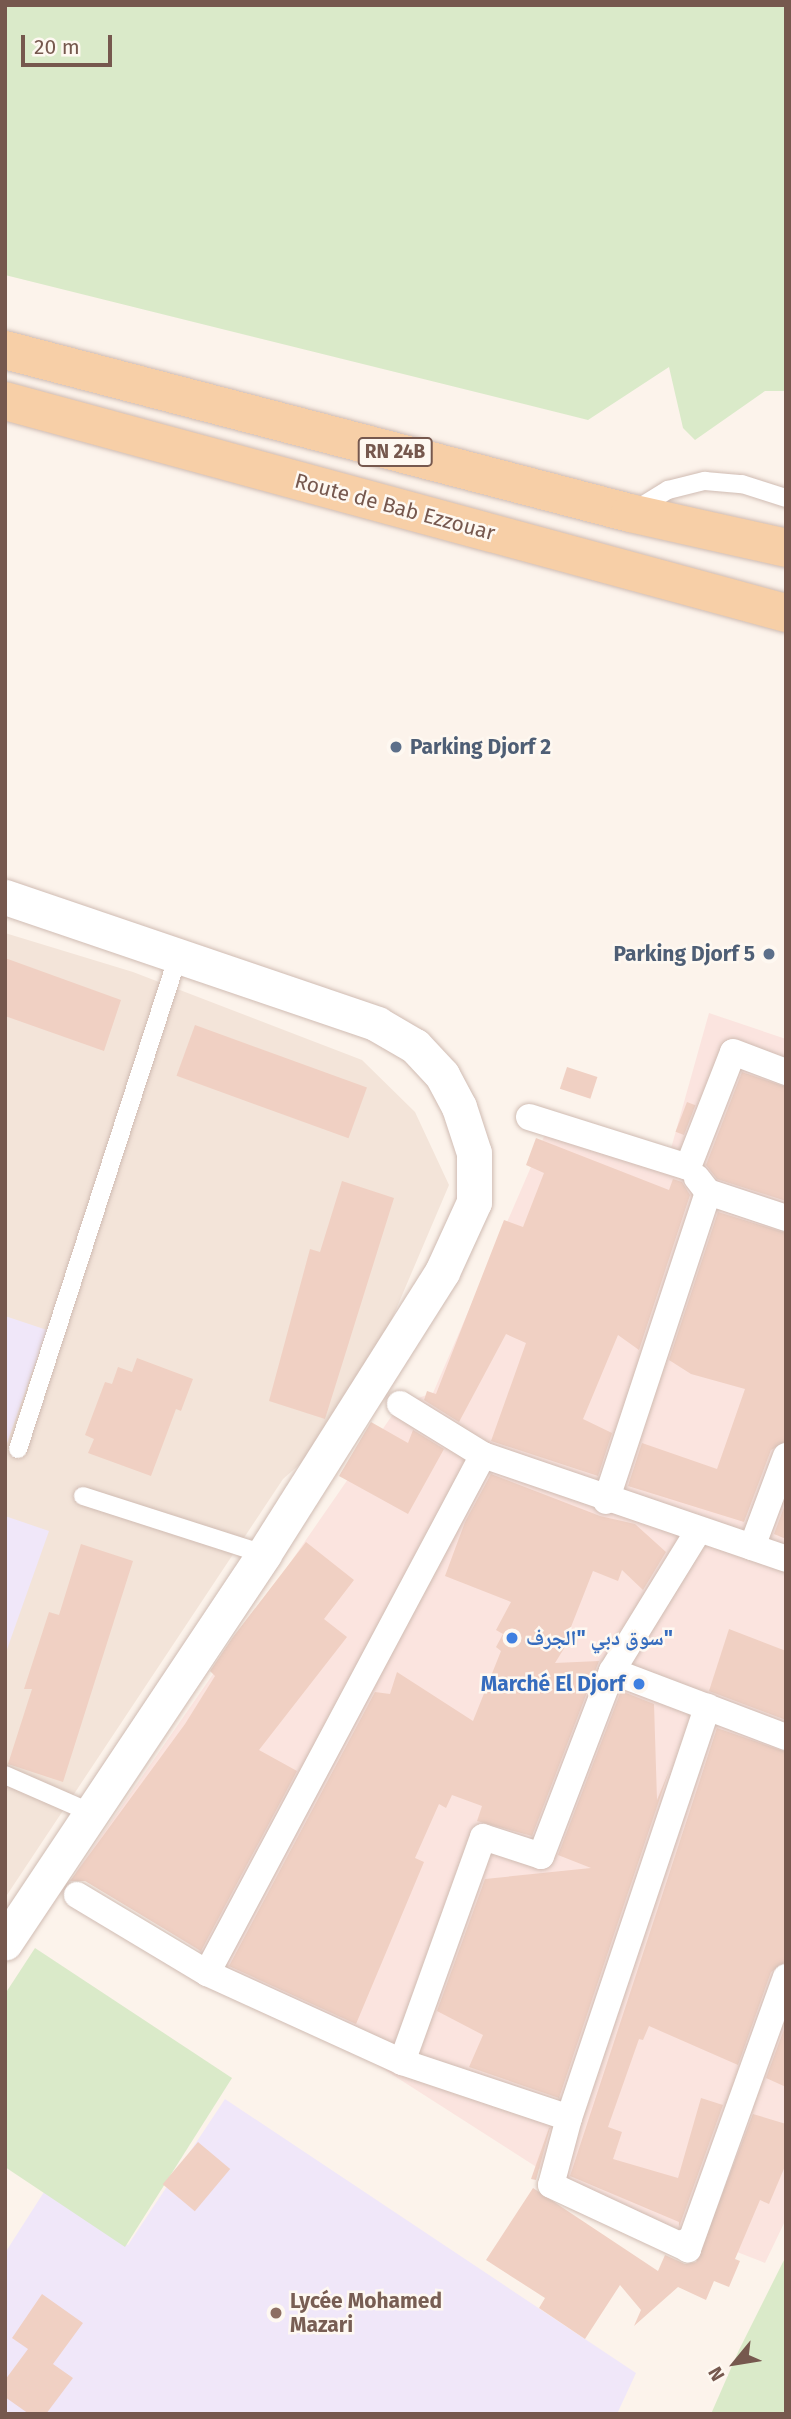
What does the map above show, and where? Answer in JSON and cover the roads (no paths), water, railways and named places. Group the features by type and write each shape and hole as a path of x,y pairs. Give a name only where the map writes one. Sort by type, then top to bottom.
{"main road":[{"name":"RN 24B","path":"5,350 630,513 786,548"},
{"name":"Route de Bab Ezzouar","path":"5,401 786,613"}],"street":[{"path":"5,897 377,1024 415,1046 442,1074 459,1107 474,1153 474,1202 442,1272 264,1554 5,1942"},
{"path":"688,1167 733,1052 786,1072"},
{"path":"529,1117 688,1167 708,1192 786,1218"},
{"path":"606,1501 708,1192"},
{"path":"400,1404 483,1455 606,1501 786,1559"},
{"path":"207,1973 483,1455"},
{"path":"752,1547 786,1457"},
{"path":"402,2062 483,1837 541,1856 612,1671 698,1531"},
{"path":"612,1671 786,1737"},
{"path":"706,1707 569,2118 551,2185 686,2245 786,1977"},
{"path":"77,1895 207,1973 402,2062 569,2118"}],"lane":[{"path":"630,513 668,490 705,481 742,484 786,498"},
{"path":"18,1449 178,956"},
{"path":"83,1496 264,1554"},
{"path":"5,1775 92,1813"}],"place":[{"name":"Parking Djorf 2","path":"396,747"},
{"name":"Parking Djorf 5","path":"769,954"},
{"name":"سوق دبي \"الجرف\"","path":"512,1638"},
{"name":"Marché El Djorf","path":"639,1684"},
{"name":"Lycée Mohamed Mazari","path":"276,2313"}]}
